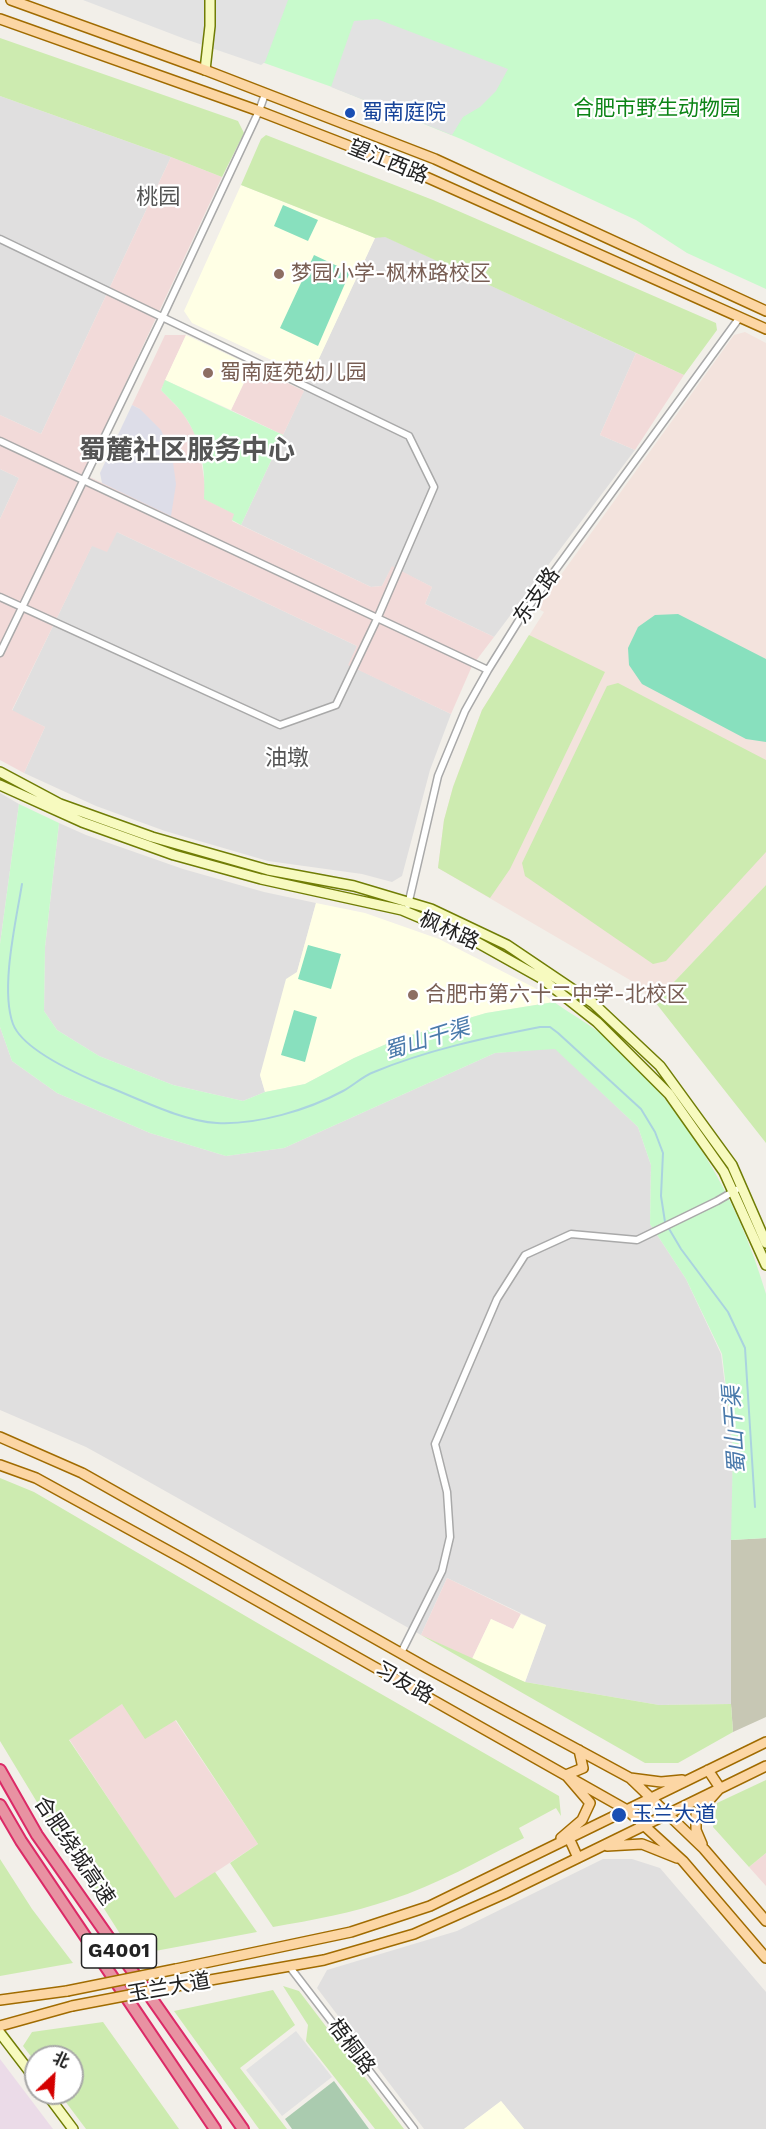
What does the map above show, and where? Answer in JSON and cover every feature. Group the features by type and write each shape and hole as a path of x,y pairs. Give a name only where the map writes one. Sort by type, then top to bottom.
{"highway":[{"name":"合肥绕城高速","path":"0,1770 37,1835 243,2129"},
{"name":"合肥绕城高速","path":"0,1805 21,1841 215,2129"}],"main road":[{"name":"望江西路","path":"11,0 205,70 435,159 766,311"},
{"path":"205,70 210,26 210,0"},
{"name":"望江西路","path":"0,19 259,111 406,168 766,329"},
{"name":"枫林路","path":"0,772 60,804 152,837 268,870 354,886 408,907 541,978 597,1022 669,1094 738,1189 766,1243"},
{"name":"枫林路","path":"0,785 82,822 174,855 261,879 408,907"},
{"name":"枫林路","path":"738,1189 766,1265"},
{"name":"习友路","path":"0,1437 82,1473 401,1653 630,1778 704,1849 766,1921"},
{"name":"习友路","path":"0,1465 36,1478 627,1810 683,1861 766,1958"},
{"name":"玉兰大道","path":"0,2000 67,1991 351,1932 429,1906 766,1742"},
{"path":"550,1847 582,1820 590,1803 566,1774 583,1768 579,1750"},
{"name":"玉兰大道","path":"0,2026 72,2006 324,1959 414,1934 504,1894 766,1766"},
{"path":"704,1849 696,1830 696,1815 720,1788 708,1770"},
{"path":"630,1778 661,1782 691,1779"},
{"path":"569,1838 578,1858"},
{"path":"601,1846 642,1844 683,1861"},
{"path":"0,2033 24,2064"},
{"path":"55,2105 73,2129"}],"street":[{"path":"0,653 163,317 265,94"},
{"path":"0,239 409,436 434,487 377,619 336,705 280,725 0,597"},
{"name":"东支路","path":"408,907 438,776 465,711 488,670 521,617 740,317"},
{"path":"0,441 488,670"},
{"path":"401,1653 442,1571 450,1537 447,1492 435,1444 497,1299 525,1255 571,1234 637,1240 738,1189"},
{"name":"梧桐路","path":"289,1966 414,2129"}],"shaded area":[{"path":"83,0 288,0 265,62 261,65"},
{"path":"377,19 508,69 496,91 480,107 463,117 452,135 331,87 354,21"},
{"path":"0,96 171,157 41,434 0,415"},
{"path":"171,157 222,177 83,474 171,515 140,409 132,405 165,335 186,335 161,390 183,413 197,437 205,484 205,499 235,514 232,521 371,587 382,586 392,566 432,587 425,604 494,637 472,666 451,714 348,665 357,646 117,532 107,552 92,546 12,710 45,727 24,773 0,760 0,519 19,478 0,469 0,415 41,434"},
{"name":"梦园小学-枫林路校区","path":"241,185 375,238 310,378 192,323 184,311"},
{"path":"384,236 636,353 600,435 635,450 494,637 425,604 432,587 392,567 382,586 371,587 241,525 375,238"},
{"path":"745,332 766,343 766,885 655,1002 630,980 438,868 444,820 453,787 482,710 544,612 537,608 734,335"},
{"name":"蜀南庭苑幼儿园","path":"186,335 252,366 231,410 165,380"},
{"path":"636,353 684,375 635,450 600,435"},
{"path":"252,366 304,391 283,435 231,410"},
{"path":"132,405 140,409 161,430 172,455 176,484 171,516 102,483 100,473"},
{"path":"0,469 19,478 0,519"},
{"path":"117,532 357,646 349,665 451,714 430,770 402,876 392,882 362,874 268,861 165,831 96,806 24,773 45,727 12,711 92,545"},
{"path":"0,793 19,804 0,944"},
{"path":"59,823 86,835 183,869 264,892 316,903 297,972 260,1075 265,1092 243,1101 173,1085 99,1056 57,1030 44,1011 45,947"},
{"name":"合肥市第六十二中学-北校区","path":"316,903 365,913 439,939 535,988 554,1002 486,1013 398,1039 354,1058 305,1084 265,1092 260,1075 286,979 297,972"},
{"path":"0,1027 12,1061 57,1093 150,1133 226,1156 284,1148 495,1053 555,1048 638,1127 651,1165 650,1224 686,1279 721,1354 733,1448 731,1704 659,1705 525,1682 546,1625 447,1578 421,1635 86,1447 0,1410"},
{"path":"766,1538 766,1717 733,1732 731,1540"},
{"path":"447,1578 521,1614 513,1629 491,1619 472,1659 421,1635"},
{"path":"521,1614 546,1625 525,1682 472,1659 491,1619 513,1629"},
{"path":"122,1704 175,1720 258,1844 175,1899 69,1739"},
{"path":"766,1853 766,1886 749,1867"},
{"path":"603,1859 632,1859 660,1868 766,1992 766,2129 524,2129 501,2101 464,2129 424,2129 317,1988 327,1970 457,1931"},
{"path":"296,2031 332,2077 282,2116 246,2070"},
{"path":"0,2059 24,2091 24,2105 35,2105 53,2129 0,2129"},
{"path":"334,2081 369,2129 292,2129 285,2119"},
{"path":"501,2101 524,2129 464,2129"}],"green space":[{"name":"合肥市野生动物园","path":"87,0 766,0 766,289 687,253 636,220 461,139 332,87"},
{"path":"0,38 238,121 244,133 222,177 0,96"},
{"path":"266,135 433,200 716,323 717,330 684,375 385,237 375,238 241,185 261,139"},
{"path":"283,205 318,220 308,241 274,226"},
{"path":"314,255 350,272 318,346 280,328"},
{"path":"165,380 283,435 241,525 232,520 234,514 204,499 203,466 198,444 183,414 161,390"},
{"path":"678,614 766,659 766,742 746,739 642,684 629,665 628,648 638,627 655,615"},
{"path":"529,635 605,672 510,869 490,898 438,868 444,820 453,787 482,710"},
{"path":"618,683 766,760 766,852 666,961 653,964 525,876 522,863 607,686"},
{"path":"19,804 59,823 45,947 44,1011 57,1030 99,1056 173,1085 243,1101 265,1092 305,1084 354,1058 398,1039 486,1013 554,1002 590,1025 637,1067 685,1125 706,1157 740,1223 766,1294 766,1538 731,1540 733,1448 722,1354 686,1279 650,1224 651,1165 638,1127 555,1049 495,1053 284,1148 226,1156 150,1133 57,1093 12,1061 0,1027 0,944"},
{"path":"766,885 766,1143 655,1002"},
{"path":"308,945 341,954 331,989 298,979"},
{"path":"294,1010 317,1017 305,1062 281,1055"},
{"path":"0,1478 34,1492 559,1796 561,1816 556,1808 519,1828 524,1838 458,1872 407,1894 376,1905 273,1927 230,1863 258,1844 176,1720 145,1739 122,1704 69,1740 175,1898 215,1872 257,1932 139,1954 129,1948 0,1741"},
{"path":"421,1635 525,1682 659,1705 731,1704 733,1732 678,1763 645,1763"},
{"path":"766,1780 766,1853 749,1867 713,1827 717,1803"},
{"path":"0,1859 32,1909 73,1963 0,1976"},
{"path":"283,1986 299,1991 404,2129 375,2129 306,2041 308,2025"},
{"path":"273,1990 295,2025 240,2068 287,2129 259,2129 174,2011"},
{"path":"103,2022 179,2129 86,2129 68,2105 84,2105 84,2045 24,2045 24,2047 23,2046 32,2032"}],"waterway":[{"name":"蜀山干渠","path":"22,884 10,955 8,993 13,1024 19,1034 38,1052 64,1067 143,1102 188,1118 217,1123 265,1119 314,1104 343,1091 370,1074 435,1051 540,1027 550,1027 558,1033 641,1109 655,1132 663,1153 661,1196 665,1222 681,1249 728,1312 745,1348 755,1507"}],"place":[{"name":"蜀南庭院","path":"350,113"},
{"name":"梦园小学-枫林路校区","path":"279,274"},
{"name":"蜀南庭苑幼儿园","path":"208,373"},
{"name":"合肥市第六十二中学-北校区","path":"413,995"},
{"name":"玉兰大道","path":"619,1815"}],"district":[{"name":"桃园","path":"158,198"},
{"name":"蜀麓社区服务中心","path":"187,451"},
{"name":"油墩","path":"287,759"}]}
